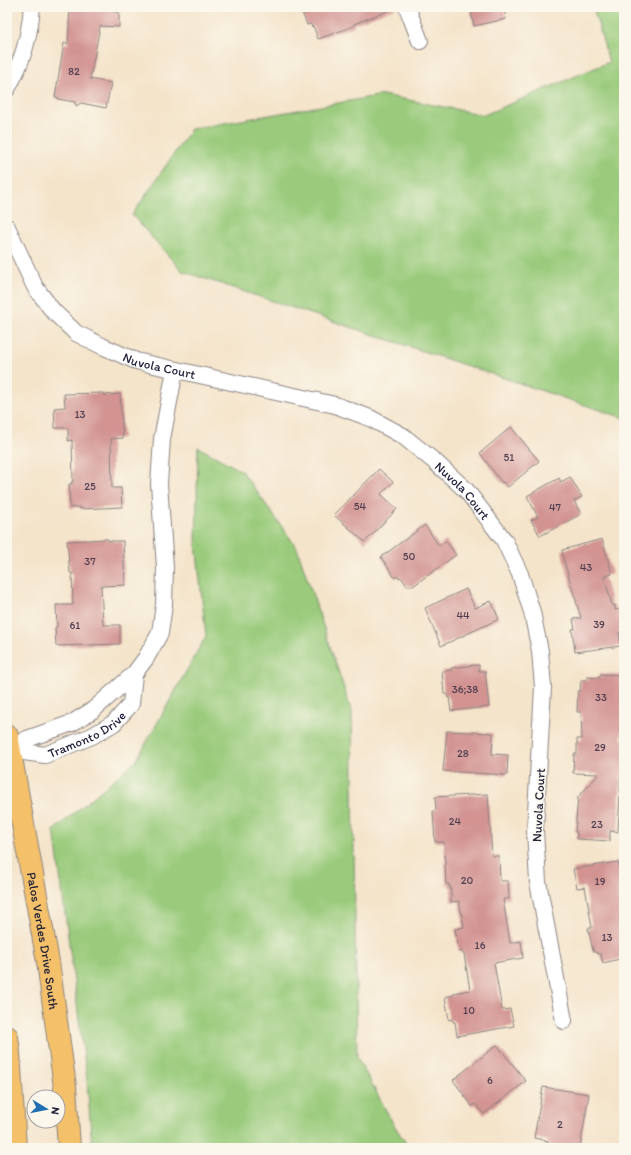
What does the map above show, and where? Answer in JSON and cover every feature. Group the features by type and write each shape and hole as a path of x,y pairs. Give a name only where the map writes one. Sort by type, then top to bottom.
{"main road":[{"name":"Palos Verdes Drive South","path":"8,746 48,962 65,1087 69,1148"},
{"path":"7,1036 15,1148"}],"street":[{"path":"7,89 16,73 26,47 32,7"},
{"path":"407,7 420,41"},
{"name":"Nuvola Court","path":"7,227 35,287 53,311 76,333 136,361 335,405 370,418 403,436 456,480 466,490 504,540 520,574 532,612 540,651 543,687 535,830 536,860 538,882 564,1021"},
{"name":"Tramonto Drive","path":"8,746 72,722 93,710 134,674 146,658 160,633 164,604 165,567 159,484 162,439 176,370"},
{"name":"Tramonto Drive","path":"8,746 45,755 92,736 114,723 131,704 134,674"}],"green space":[{"path":"593,7 624,7 624,418 182,271 132,215 191,129 383,95 484,115 609,62"},
{"path":"198,447 242,471 297,548 352,712 357,1057 394,1125 409,1148 92,1148 87,1080 54,830 136,761 206,636 196,544"}],"building":[{"path":"70,7 113,7 113,12 119,12 119,27 100,26 90,79 111,83 106,108 81,103 76,106 75,102 58,99 59,98 55,97 64,43 68,44"},
{"path":"300,7 395,8 354,24 354,26 318,39 313,26 312,27 311,24 307,25"},
{"path":"470,7 504,7 506,19 474,26"},
{"path":"104,393 104,395 120,394 123,438 111,439 112,488 121,488 122,507 70,508 69,484 72,484 73,481 72,440 68,441 68,428 55,428 54,408 65,407 64,394"},
{"path":"511,427 539,461 508,487 503,482 502,483 480,453"},
{"path":"379,469 393,482 381,494 397,509 365,542 334,515"},
{"path":"570,477 582,497 574,501 581,514 540,536 531,520 538,517 527,496 559,478 561,482"},
{"path":"425,525 439,546 446,541 456,555 413,586 407,586 401,577 399,578 398,576 395,578 381,557"},
{"path":"108,539 108,541 123,541 125,585 101,586 103,625 120,625 120,644 56,646 56,605 73,605 72,573 70,573 67,541"},
{"path":"602,539 612,574 604,576 612,605 615,605 615,610 624,608 624,632 619,632 621,646 575,652 572,629 575,629 573,619 581,618 562,550"},
{"path":"466,589 475,608 491,601 499,619 441,646 425,608"},
{"path":"479,665 479,671 485,671 489,707 451,711 449,697 448,698 447,694 444,694 442,671 452,670 451,668"},
{"path":"600,674 624,675 624,703 621,739 624,739 624,774 621,774 618,832 610,831 610,841 577,839 577,832 575,832 578,797 599,774 573,773 574,754 577,754 577,739 582,739 581,712 577,712 578,691 580,691 581,680 587,680 587,677 600,678"},
{"path":"447,731 493,733 492,754 508,755 507,775 443,771"},
{"path":"488,794 492,856 499,856 500,881 508,881 509,899 503,899 510,943 521,941 523,958 494,963 502,1010 510,1009 514,1026 457,1036 455,1022 453,1022 452,1019 449,1020 445,997 454,995 454,993 470,990 464,954 462,951 459,952 455,929 464,927 459,901 451,902 451,887 449,887 449,884 446,884 444,842 435,842 433,811 436,810 435,797"},
{"path":"618,862 621,874 624,874 624,958 603,963 601,955 593,951 588,928 592,928 585,887 577,888 573,869"},
{"path":"497,1045 526,1081 484,1114 475,1104 472,1106 453,1080"},
{"path":"543,1087 589,1094 580,1148 547,1145 548,1141 534,1138"}]}
